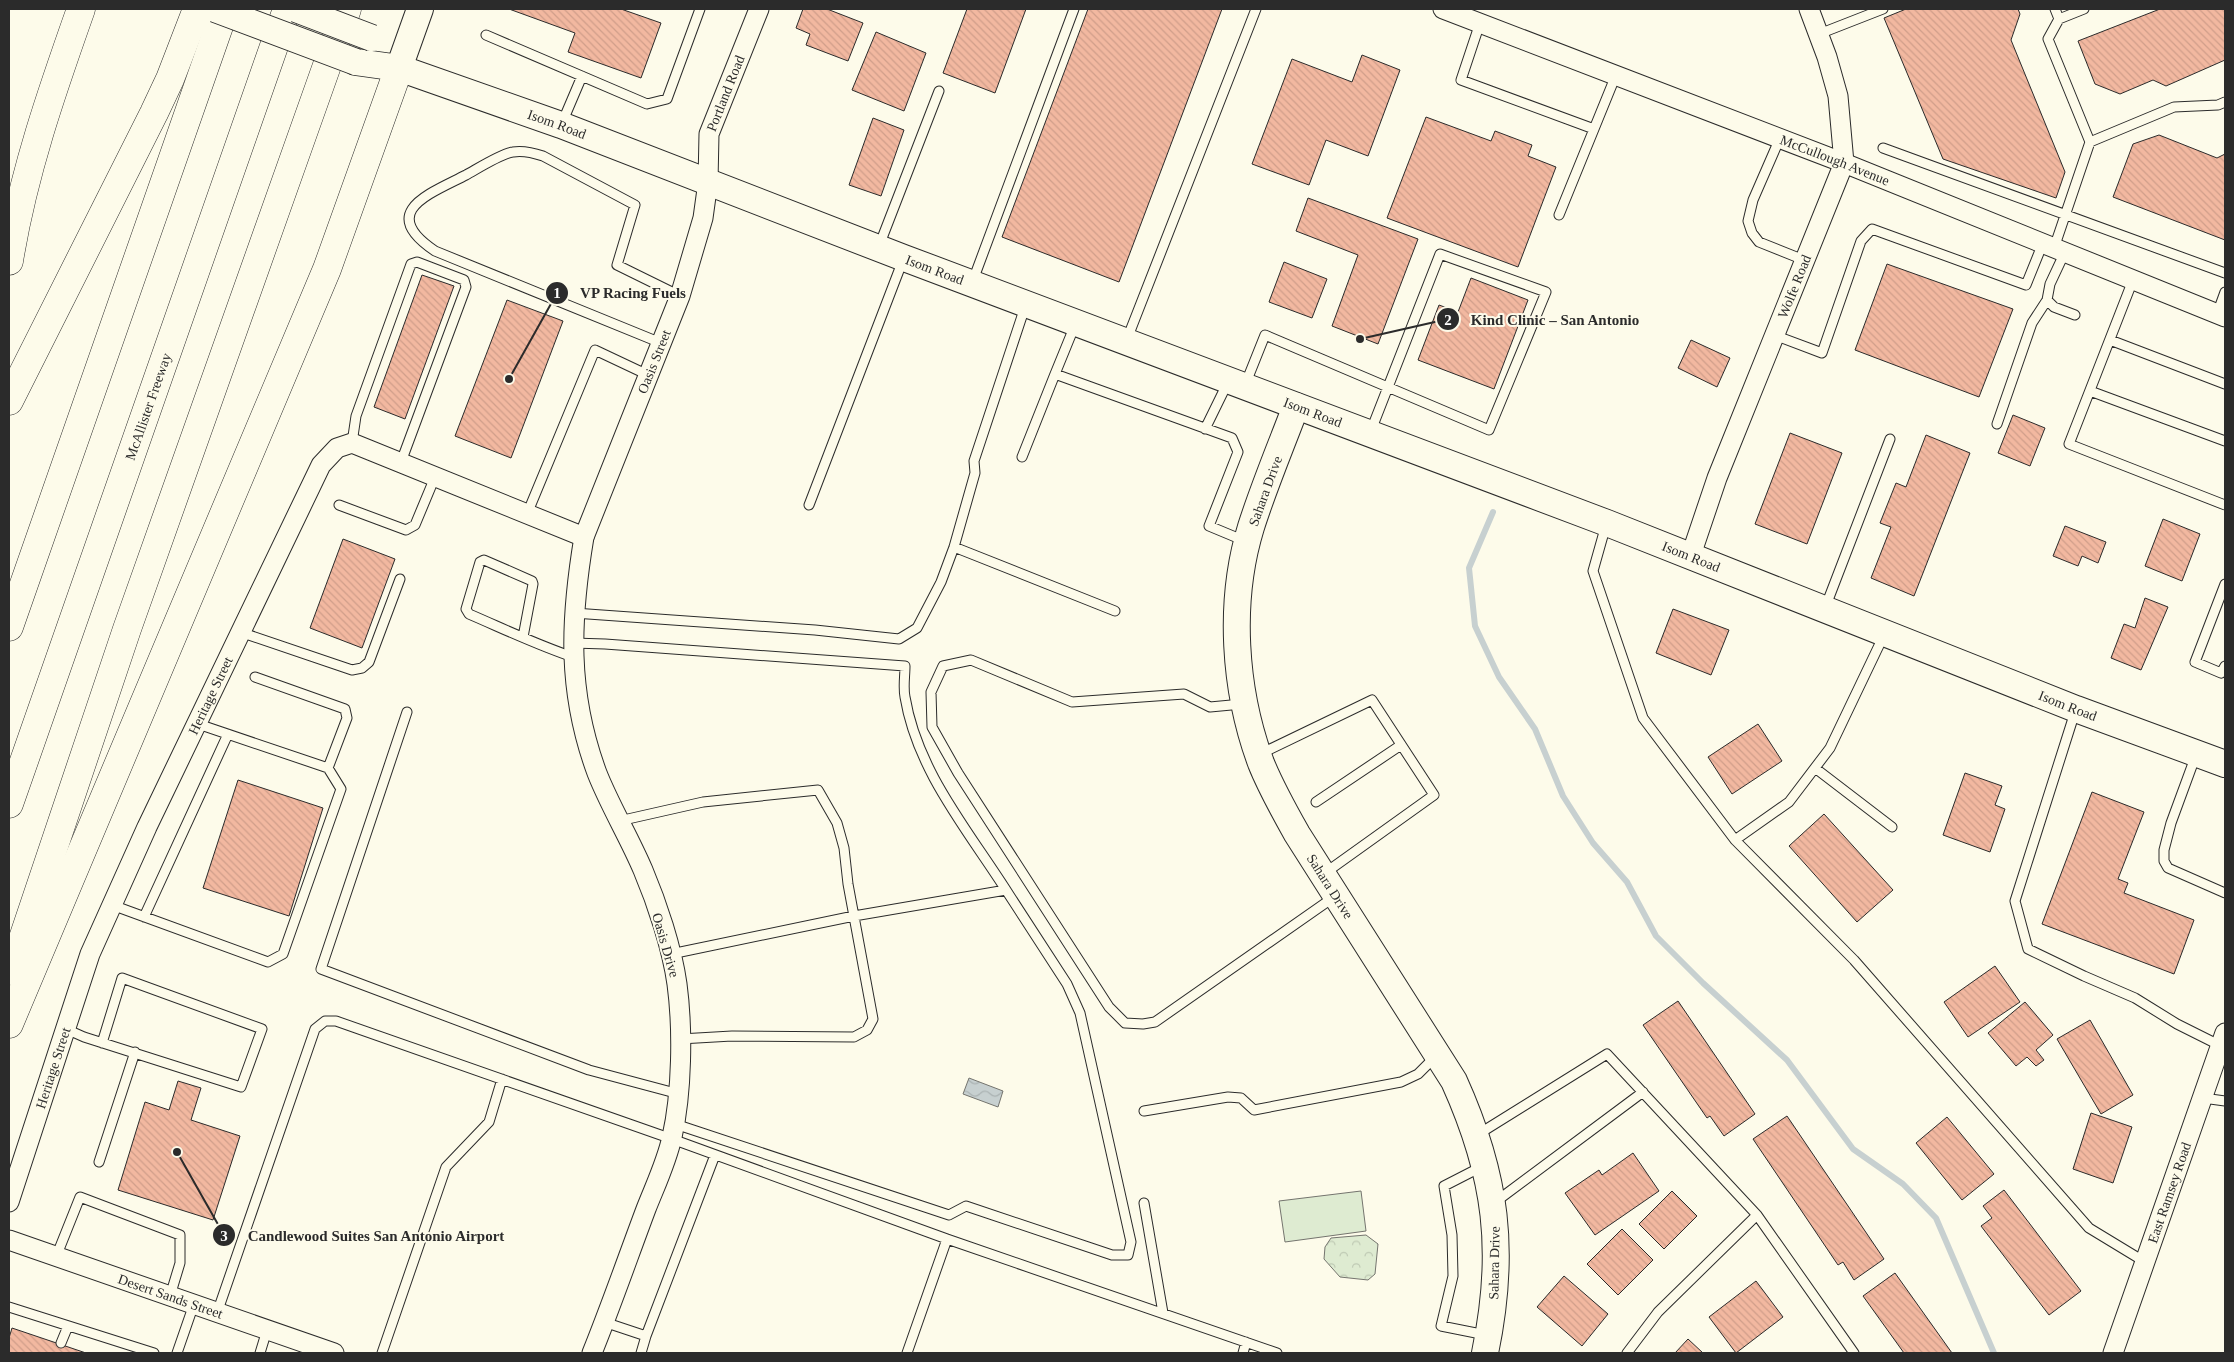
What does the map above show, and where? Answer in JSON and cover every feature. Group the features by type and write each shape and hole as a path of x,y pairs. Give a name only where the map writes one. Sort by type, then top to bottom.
{"highway":[{"path":"9,261 25,181 57,75 81,9"},
{"path":"9,401 170,79 197,9"},
{"path":"9,627 225,9"},
{"name":"McAllister Freeway","path":"9,804 287,9"},
{"path":"9,982 127,629 347,9"},
{"path":"9,1024 327,269 399,68"}],"street":[{"name":"Isom Road","path":"215,9 356,62 399,68 560,126 1606,523 1690,558 2076,709 2216,759"},
{"name":"Isom Road","path":"296,9 372,38 399,68"},
{"path":"399,68 420,9"},
{"name":"McCullough Avenue","path":"1443,9 1844,163 2221,315"},
{"name":"Wolfe Road","path":"1690,558 1717,478 1773,335 1844,163 1838,96 1819,34 1809,9"},
{"name":"Portland Road","path":"708,182 709,134 754,10"},
{"name":"Oasis Street","path":"584,537 680,296 703,218 708,182"},
{"name":"Sahara Drive","path":"1296,406 1251,527 1242,566 1238,606 1238,646 1245,704 1259,754 1278,799 1454,1081 1476,1136 1485,1165 1493,1204 1496,1237 1496,1278 1487,1344"},
{"path":"352,443 584,537"},
{"name":"Heritage Street","path":"9,1202 90,954 112,905 321,464 337,448 352,443"},
{"name":"Oasis Drive","path":"584,537 574,613 573,650 577,696 585,735 597,773 644,871 671,954 677,985 680,1039 680,1094 673,1131 592,1353"},
{"name":"East Ramsey Road","path":"2113,1353 2223,1039"},
{"name":"Desert Sands Street","path":"9,1240 334,1353"}],"lane":[{"path":"486,35 647,104 666,100 700,9"},
{"path":"972,283 1074,9"},
{"path":"1126,342 1256,9"},
{"path":"1819,34 1883,9"},
{"path":"2055,9 2059,18"},
{"path":"1997,424 2032,323 2047,300 2054,248 2090,142 2048,39 2059,18 2084,9"},
{"path":"1480,23 1461,80 1594,129"},
{"path":"1559,214 1616,75"},
{"path":"560,126 582,76"},
{"path":"878,248 939,92"},
{"path":"2090,142 2174,107 2223,105"},
{"path":"1780,138 1754,200 1748,221 1752,232 1759,242 1804,260"},
{"path":"1884,148 2225,273"},
{"path":"661,343 445,255 421,241 412,232 408,219 412,207 428,194 513,152 530,152 543,156 635,205 617,265 680,296"},
{"path":"1773,335 1822,353 1861,241 1872,229 2026,285 2054,248"},
{"path":"1205,429 1236,384 1265,335 1388,387 1489,430 1546,292 1440,254 1388,387 1370,433"},
{"path":"809,505 904,258"},
{"path":"352,443 356,416 411,264 417,262 464,280 466,287 401,462"},
{"path":"2133,280 2069,444 2225,506"},
{"path":"2221,315 2225,292"},
{"path":"2047,300 2054,307 2075,315"},
{"path":"574,613 815,630 899,639 917,628 940,582 954,547 974,473 974,461 1026,304"},
{"path":"1022,457 1076,323"},
{"path":"2110,340 2225,384"},
{"path":"527,514 595,350 648,375"},
{"path":"1055,374 1232,438 1238,452 1209,526 1248,542"},
{"path":"2090,391 2225,441"},
{"path":"1824,611 1890,438"},
{"path":"339,505 406,530 415,526 435,477"},
{"path":"1606,523 1593,570 1643,718 1735,840 1854,960 2089,1228 2145,1262"},
{"path":"954,547 1115,611"},
{"path":"217,1313 315,1029 325,1021 336,1021 502,1079 949,1215 966,1206 1112,1255 1128,1255 1131,1242 1080,1013 1066,984 936,783 920,752 904,696 905,666 605,644 573,650 540,646 469,614 466,609 480,562 484,560 532,581 523,637"},
{"path":"240,632 352,670 362,668 370,662 400,578"},
{"path":"2225,584 2195,662 2221,673 2225,666"},
{"path":"1735,840 1789,802 1830,748 1884,634"},
{"path":"1245,704 1210,708 1184,694 1072,702 971,660 943,666 931,692 932,727 958,773 1109,1007 1125,1023 1143,1024 1155,1022 1330,885 1434,795 1372,700 1259,754"},
{"path":"255,677 345,709 347,718 328,768"},
{"path":"2076,709 2015,901 2028,949 2135,998 2177,1024 2223,1039"},
{"path":"407,712 321,969 589,1070 680,1094"},
{"path":"112,905 268,962 284,954 341,789 328,768 198,724"},
{"path":"144,917 228,734"},
{"path":"1316,802 1402,745"},
{"path":"2216,759 2171,823 2164,861 2168,868 2225,893"},
{"path":"1815,768 1892,827"},
{"path":"619,821 703,802 818,790 837,823 844,848 848,884 873,1020 867,1030 854,1037 732,1036 680,1039"},
{"path":"671,954 854,916 1006,890"},
{"path":"66,1029 102,1043 241,1086 262,1029 122,978 102,1043"},
{"path":"99,1162 135,1052"},
{"path":"1476,1136 1607,1054 1756,1215 1854,1353"},
{"path":"1144,1112 1228,1097 1241,1098 1254,1110 1401,1082 1418,1074 1437,1055"},
{"path":"382,1353 446,1167 489,1122 502,1079"},
{"path":"1493,1204 1643,1092"},
{"path":"2203,1098 2225,1101"},
{"path":"673,1131 715,1154 947,1239 1277,1353"},
{"path":"641,1353 715,1154"},
{"path":"1485,1165 1444,1186 1452,1235 1453,1276 1441,1326 1487,1344"},
{"path":"56,1257 80,1197 180,1235 180,1262 170,1296"},
{"path":"1144,1202 1163,1313"},
{"path":"1627,1353 1658,1312 1756,1215"},
{"path":"907,1353 947,1239"},
{"path":"177,1353 194,1304"},
{"path":"9,1307 154,1353"},
{"path":"604,1322 646,1336"},
{"path":"61,1343 68,1326"},
{"path":"260,1353 267,1330"},
{"path":"1243,1353 1246,1342"},
{"path":"122,1353 125,1344"}],"green space":[{"path":"1361,1191 1366,1231 1285,1242 1279,1201"},
{"path":"1366,1235 1378,1244 1375,1274 1368,1280 1340,1277 1324,1259 1325,1247 1331,1238"}],"water":[{"path":"969,1078 1003,1091 998,1107 963,1094"}],"building":[{"path":"509,9 621,9 661,23 641,78 568,52 575,33"},
{"path":"803,9 827,9 863,23 848,61 806,45 810,34 796,28"},
{"path":"967,9 1026,9 995,93 943,73"},
{"path":"1088,9 1222,9 1119,282 1002,237"},
{"path":"1906,9 2018,9 2020,14 2011,40 2065,172 2056,198 1943,159 1884,18"},
{"path":"2160,9 2225,9 2225,60 2166,86 2153,80 2120,94 2095,84 2078,41"},
{"path":"876,32 926,53 904,111 852,90"},
{"path":"1362,55 1400,70 1368,156 1326,140 1309,185 1252,164 1292,59 1352,82"},
{"path":"1426,117 1491,141 1495,131 1532,145 1528,156 1556,167 1518,267 1387,218"},
{"path":"873,118 904,130 881,196 849,185"},
{"path":"2159,135 2217,158 2225,154 2225,240 2113,197 2133,144"},
{"path":"1308,198 1418,239 1378,344 1332,326 1358,255 1296,231"},
{"path":"1284,262 1327,279 1312,318 1269,302"},
{"path":"1887,264 2013,309 1979,397 1855,350"},
{"path":"422,275 454,286 405,419 374,407"},
{"path":"1471,278 1528,300 1494,389 1418,360 1439,305 1458,312"},
{"path":"507,300 563,321 511,458 455,436"},
{"path":"1691,340 1730,358 1717,387 1678,368"},
{"path":"2013,415 2045,428 2030,466 1998,453"},
{"path":"1790,433 1842,453 1807,544 1755,524"},
{"path":"1926,435 1970,453 1914,596 1871,578 1891,527 1880,523 1896,483 1906,487"},
{"path":"2163,519 2200,534 2182,581 2145,566"},
{"path":"2065,526 2106,542 2098,563 2082,556 2078,566 2053,556"},
{"path":"343,539 395,559 362,648 310,628"},
{"path":"2145,598 2168,607 2141,670 2111,658 2124,624 2135,628"},
{"path":"1673,609 1729,630 1711,675 1656,653"},
{"path":"1758,724 1782,761 1732,794 1708,757"},
{"path":"1965,773 2002,786 1995,805 2005,809 1990,852 1943,835"},
{"path":"238,780 323,808 289,916 203,888"},
{"path":"2092,792 2144,812 2118,879 2128,883 2124,893 2194,920 2174,974 2042,924"},
{"path":"1824,814 1893,890 1857,922 1789,846"},
{"path":"1995,966 2020,1002 1968,1037 1944,1002"},
{"path":"1678,1001 1755,1114 1724,1136 1710,1116 1707,1118 1643,1025"},
{"path":"2025,1002 2053,1035 2036,1050 2044,1060 2036,1066 2027,1057 2016,1066 1988,1033"},
{"path":"2090,1020 2133,1095 2101,1114 2057,1039"},
{"path":"178,1081 201,1088 191,1120 240,1136 213,1220 118,1190 145,1102 169,1110"},
{"path":"2091,1113 2132,1127 2113,1183 2073,1169"},
{"path":"1787,1116 1884,1259 1854,1280 1843,1262 1838,1265 1753,1139"},
{"path":"1947,1117 1994,1174 1962,1200 1916,1143"},
{"path":"1633,1153 1659,1191 1595,1235 1565,1193 1599,1170 1602,1175"},
{"path":"2004,1190 2081,1291 2049,1315 1981,1226 1992,1218 1983,1206"},
{"path":"1672,1191 1697,1216 1664,1249 1639,1224"},
{"path":"1622,1229 1653,1260 1618,1295 1587,1264"},
{"path":"1895,1273 1952,1353 1904,1353 1863,1296"},
{"path":"1564,1276 1608,1314 1582,1346 1537,1307"},
{"path":"1756,1281 1783,1317 1736,1353 1709,1317"},
{"path":"12,1328 86,1353 9,1353 9,1338"},
{"path":"1688,1339 1703,1353 1675,1353"}],"waterway":[{"path":"1493,512 1469,568 1475,626 1499,677 1535,729 1563,796 1593,843 1627,882 1656,936 1703,983 1787,1060 1853,1149 1903,1184 1936,1218 1994,1353"}],"place":[{"name":"Kind Clinic – San Antonio","path":"1360,339"},
{"name":"VP Racing Fuels","path":"509,379"},
{"name":"Candlewood Suites San Antonio Airport","path":"177,1152"}]}
